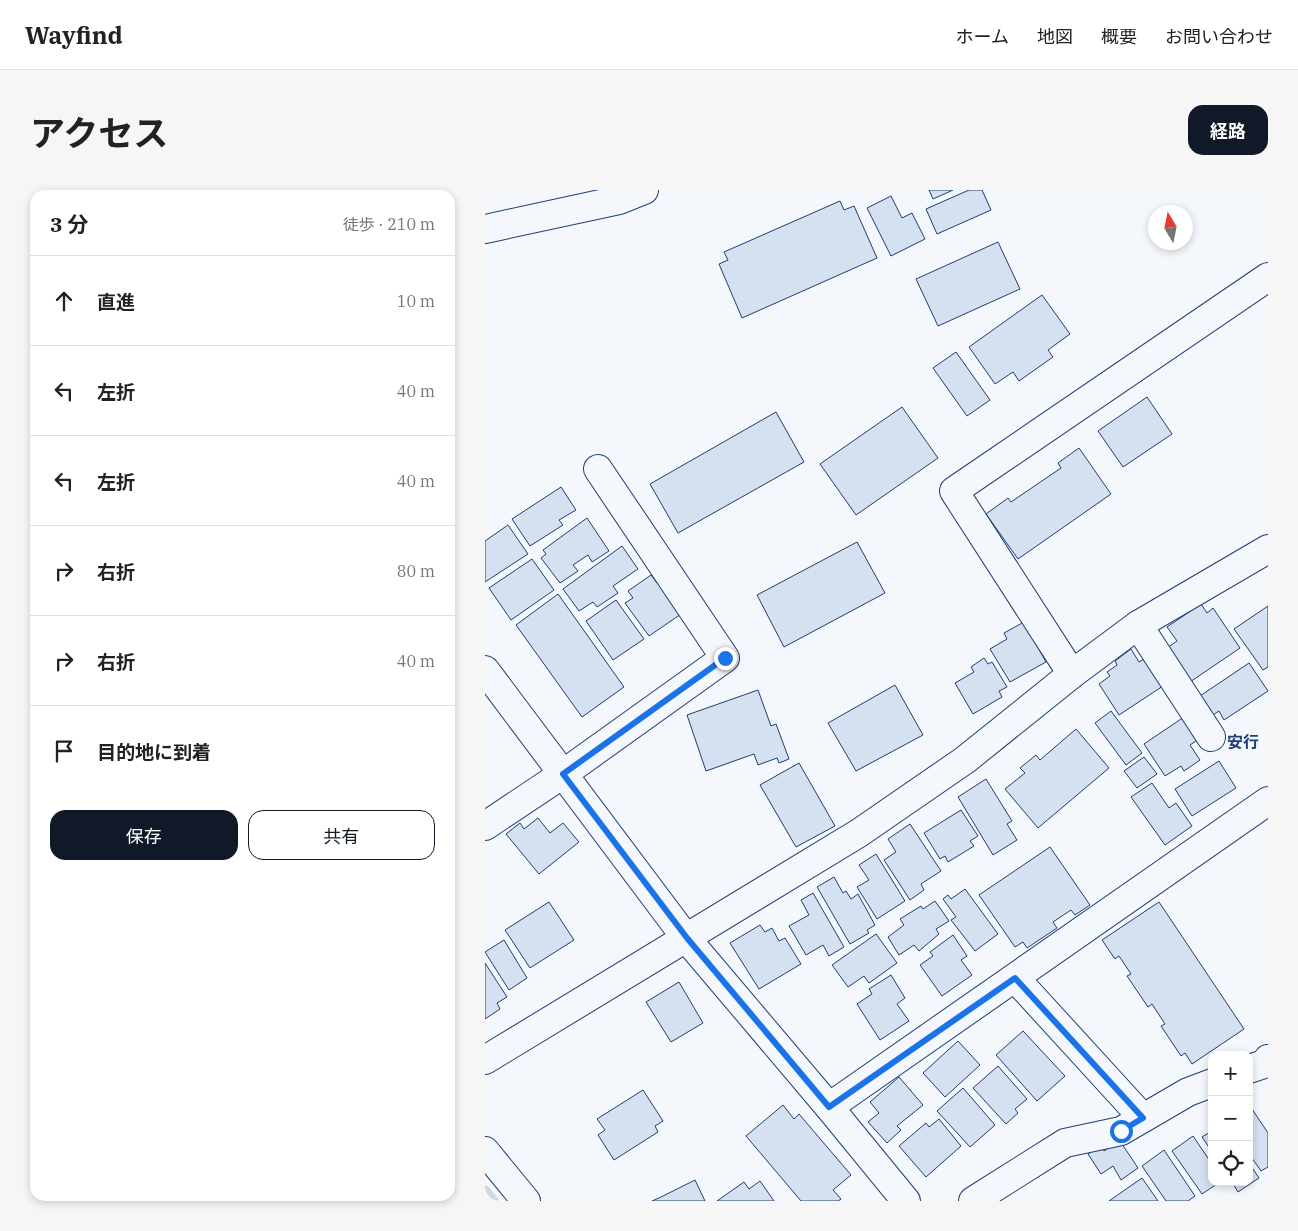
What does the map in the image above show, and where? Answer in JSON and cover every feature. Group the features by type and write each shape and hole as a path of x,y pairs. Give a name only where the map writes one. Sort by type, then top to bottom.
{"street":[{"path":"485,229 619,200 644,190"},
{"path":"1072,674 954,491 1268,277"},
{"path":"485,826 563,774 725,658 598,469"},
{"path":"485,1060 859,833 965,760 1072,674 1138,625 1268,549"},
{"path":"1138,625 1211,737"},
{"path":"485,670 687,938 906,1201"},
{"path":"829,1107 1268,801"},
{"path":"1015,978 1143,1118"},
{"path":"1253,1068 1264,1064 1268,1059"},
{"path":"973,1201 1065,1143 1121,1131 1188,1092 1208,1084"},
{"path":"485,1152 526,1201"}],"building":[{"path":"929,190 953,190 933,199"},
{"path":"969,190 982,190 991,210 937,234 926,209"},
{"path":"891,196 902,218 912,213 925,239 891,256 867,208"},
{"path":"840,201 844,210 854,206 877,258 742,318 719,264 728,260 724,252"},
{"path":"998,242 1020,289 938,326 916,279"},
{"path":"1042,295 1070,334 1048,350 1053,357 1019,381 1013,372 995,384 969,347"},
{"path":"956,352 990,400 967,416 933,368"},
{"path":"1147,397 1172,434 1123,467 1098,431"},
{"path":"902,407 938,458 856,515 820,464"},
{"path":"776,412 804,462 678,533 650,484"},
{"path":"1079,448 1111,494 1018,559 986,514 1008,498 1011,502 1061,468 1058,463"},
{"path":"561,487 576,510 559,520 563,525 530,546 512,519"},
{"path":"587,518 609,551 592,562 588,555 573,565 578,571 560,583 541,558 546,554 543,550"},
{"path":"508,525 528,554 485,582 485,541"},
{"path":"857,542 885,593 784,647 757,595"},
{"path":"622,546 638,569 613,586 618,593 597,607 593,602 579,611 563,589"},
{"path":"532,559 554,590 511,620 489,588"},
{"path":"651,575 657,583 662,580 684,612 649,636 625,603 633,598 628,591"},
{"path":"558,594 624,687 582,717 516,625"},
{"path":"616,600 644,639 613,660 586,621"},
{"path":"1201,604 1207,613 1213,608 1240,648 1190,682 1167,648 1177,641 1167,627"},
{"path":"1268,606 1268,667 1263,670 1234,629"},
{"path":"1024,622 1046,662 1010,682 990,649 1007,639 1004,633"},
{"path":"1131,649 1139,662 1144,659 1163,686 1119,715 1099,684 1110,676 1107,672 1117,665 1115,661"},
{"path":"984,658 988,664 992,662 1007,687 999,691 1002,697 973,714 955,683 974,672 971,667"},
{"path":"1249,663 1268,691 1224,720 1219,711 1213,715 1200,696"},
{"path":"895,685 923,735 856,771 828,723"},
{"path":"758,690 771,726 776,724 789,759 779,763 777,758 758,765 754,754 706,771 687,715"},
{"path":"1111,711 1142,753 1126,765 1095,723"},
{"path":"1184,717 1199,739 1190,745 1200,760 1184,771 1181,766 1165,776 1144,744"},
{"path":"1076,729 1109,768 1038,828 1005,789 1025,773 1020,768 1036,755 1040,760"},
{"path":"1144,757 1157,774 1137,788 1124,771"},
{"path":"1219,761 1236,788 1192,816 1175,789"},
{"path":"799,763 835,826 796,847 760,785"},
{"path":"986,779 1012,821 1007,824 1017,840 993,855 958,797"},
{"path":"1152,783 1169,808 1176,803 1192,826 1165,845 1131,797"},
{"path":"961,810 978,836 970,841 974,846 948,862 945,856 940,859 924,833"},
{"path":"538,818 550,833 563,823 579,842 539,874 506,834 520,823 524,829"},
{"path":"910,824 941,871 921,884 924,890 910,900 884,860 896,852 888,839"},
{"path":"1050,847 1090,905 1075,915 1071,910 1053,922 1057,928 1027,948 1023,942 1015,947 979,895"},
{"path":"876,854 905,901 877,919 857,887 869,880 859,865"},
{"path":"834,877 843,893 846,891 851,899 858,894 875,925 867,930 869,933 850,944 817,887"},
{"path":"965,889 998,934 975,951 951,920 956,917 943,899 948,895 951,899"},
{"path":"813,893 844,947 829,956 823,945 806,955 789,926 809,915 801,900"},
{"path":"935,901 949,921 936,929 939,934 919,951 914,945 899,955 888,937 904,925 900,919 921,906 923,909"},
{"path":"549,902 574,940 530,968 505,930"},
{"path":"1159,902 1244,1029 1211,1051 1208,1051 1208,1053 1192,1064 1185,1053 1181,1056 1161,1026 1165,1024 1152,1004 1148,1007 1127,976 1131,974 1119,956 1115,959 1102,940"},
{"path":"760,925 765,932 772,928 779,941 785,938 801,964 759,989 730,943"},
{"path":"876,934 897,963 869,983 864,976 848,987 832,965"},
{"path":"953,935 967,956 961,960 972,975 942,996 920,965 933,956 930,952"},
{"path":"504,940 527,978 509,990 485,952"},
{"path":"485,963 507,997 497,1003 500,1009 485,1019"},
{"path":"891,975 905,998 897,1004 909,1021 880,1040 857,1004 872,994 869,989"},
{"path":"679,982 703,1023 671,1042 646,1002"},
{"path":"1023,1031 1065,1076 1037,1101 996,1055"},
{"path":"958,1041 980,1065 945,1097 923,1073"},
{"path":"998,1066 1027,1099 1015,1109 1018,1113 1006,1124 973,1088"},
{"path":"899,1077 923,1105 897,1126 901,1130 887,1143 868,1122 879,1113 870,1102"},
{"path":"963,1088 995,1125 970,1147 937,1111"},
{"path":"643,1090 663,1121 655,1126 658,1132 614,1160 598,1135 605,1130 597,1119"},
{"path":"783,1105 794,1119 799,1114 851,1175 833,1190 841,1199 838,1201 801,1201 746,1136"},
{"path":"1253,1110 1268,1133 1268,1167 1261,1171 1253,1160"},
{"path":"939,1119 961,1146 926,1177 899,1146 926,1123 929,1127"},
{"path":"1208,1133 1208,1146 1202,1137"},
{"path":"1193,1136 1208,1158 1208,1186 1214,1186 1202,1194 1172,1151"},
{"path":"1120,1141 1138,1168 1121,1180 1113,1166 1101,1174 1088,1154 1101,1145 1104,1151"},
{"path":"1164,1150 1195,1196 1188,1201 1166,1201 1142,1166"},
{"path":"1253,1169 1259,1178 1253,1182"},
{"path":"1142,1178 1158,1201 1109,1201"},
{"path":"695,1180 705,1201 652,1201 661,1197"},
{"path":"760,1181 774,1201 717,1201 744,1182 749,1189"},
{"path":"1234,1186 1247,1186 1238,1192"}],"waterway":[{"path":"485,1191 493,1201"}],"district":[{"name":"安行","path":"1243,742"}],"route":[{"path":"725,658 563,774 687,938 829,1107 1015,978 1143,1118 1121,1131"}]}
